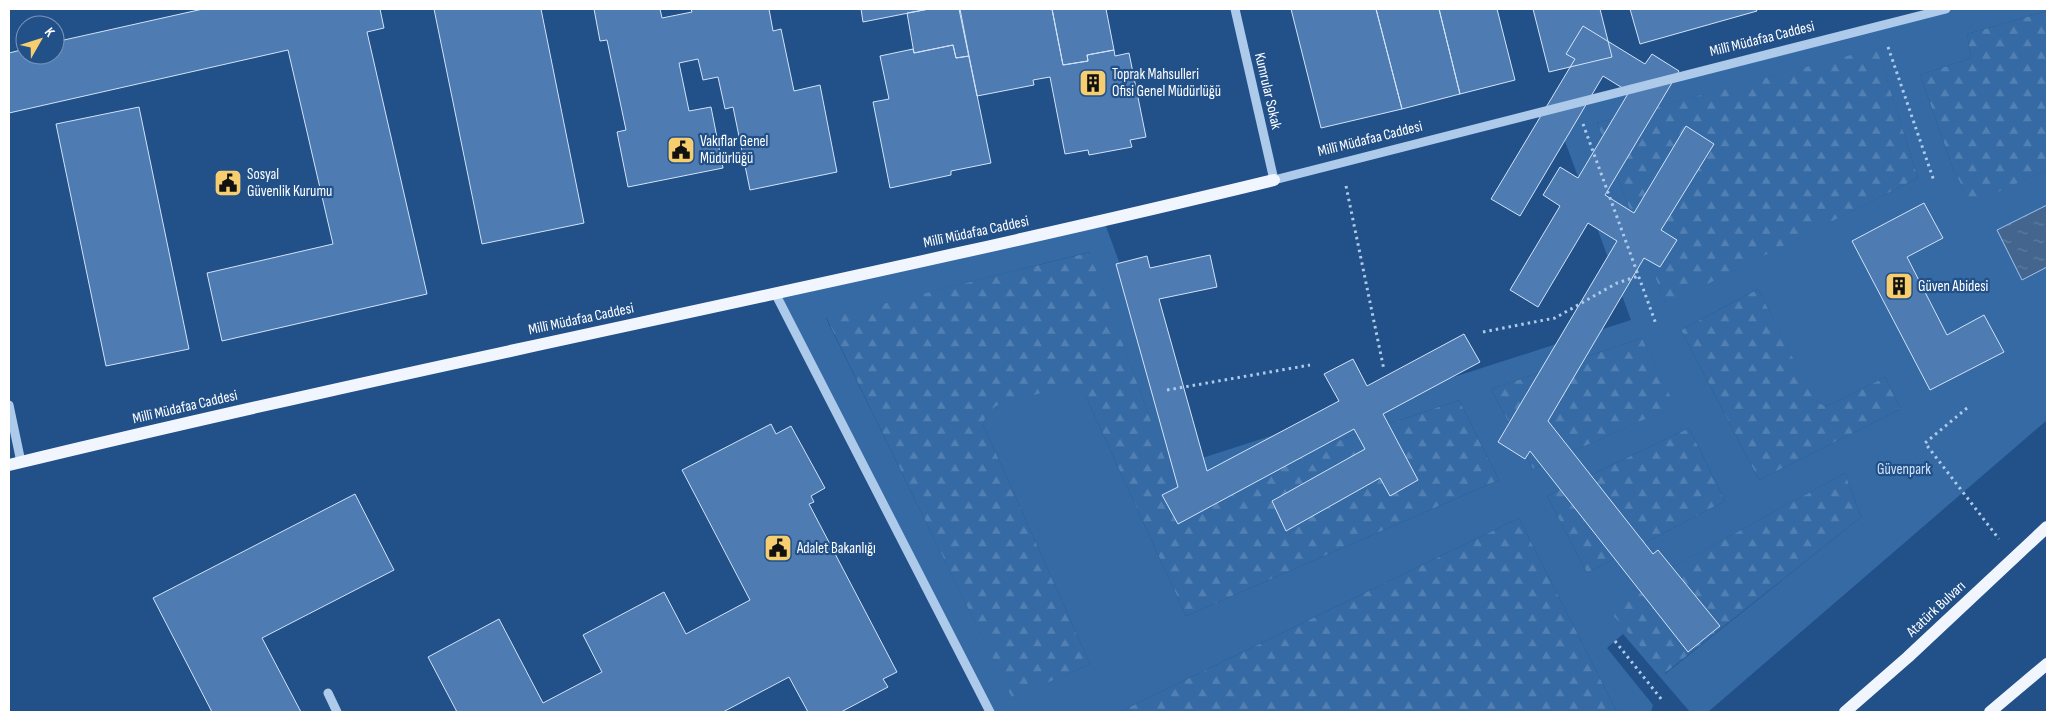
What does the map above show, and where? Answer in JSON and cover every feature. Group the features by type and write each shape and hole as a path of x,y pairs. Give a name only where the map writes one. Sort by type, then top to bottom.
{"main road":[{"name":"Millî Müdafaa Caddesi","path":"15,464 306,396 1104,221 1274,180"},
{"name":"Atatürk Bulvarı","path":"1845,712 1908,657 2015,559 2047,527"},
{"path":"1990,712 2047,664"}],"street":[{"name":"Kumrular Sokak","path":"1235,9 1274,180"},
{"name":"Millî Müdafaa Caddesi","path":"1274,180 1946,9"},
{"path":"774,293 990,712"},
{"path":"9,405 15,464"},
{"path":"328,693 337,712"}],"path":[{"path":"1880,25 1934,182"},
{"path":"1575,103 1656,324"},
{"path":"1341,163 1384,370"},
{"path":"1483,332 1555,318 1618,283 1639,276"},
{"path":"1167,390 1310,365"},
{"path":"1967,408 1925,443 2015,559"},
{"path":"1615,641 1662,700"}],"green space":[{"name":"Güvenpark","path":"1946,9 2047,9 2047,11 1967,34 1971,58 1920,75 1953,169 1971,204 2047,170 2047,205 1997,230 2022,280 2047,267 2047,420 1708,712 1690,712 1623,634 1607,648 1653,705 1651,712 1617,712 1519,518 1119,712 990,712 775,293 1104,221 1193,461 1631,320 1553,109","holes":["1877,48 1918,178 1666,305 1597,123","1924,203 1943,238 1907,257 1947,335 1984,315 2004,351 1930,390 1852,241","1090,252 1170,474 1200,487 1459,400 1499,480 1186,616 1086,397 1078,388 1068,385 996,406 987,413 983,424 1090,664 1012,698 826,318","1758,289 1814,400 1825,406 1832,404 1885,377 1901,409 1759,480 1681,330","1642,338 1675,406 1533,469 1491,389","1689,428 1725,501 1587,573 1547,496","1845,473 1861,517 1665,674 1604,605"]},
{"path":"2047,11 2047,170 1971,205 1953,169 1920,75 1971,58 1967,34"},
{"path":"1877,47 1918,178 1666,306 1597,123"},
{"path":"1091,252 1148,413 1200,487 1459,400 1499,480 1186,616 1086,397 983,424 1090,664 1012,699 826,317"},
{"path":"1758,289 1815,400 1825,406 1832,404 1885,377 1901,409 1759,480 1681,330"},
{"path":"1642,338 1676,406 1533,469 1491,389"},
{"path":"1689,428 1725,501 1587,573 1547,496"},
{"path":"1845,473 1861,517 1664,674 1603,605"},
{"path":"1519,518 1617,712 1119,712"}],"water":[{"path":"2047,205 2047,267 2022,280 1997,230"}],"building":[{"path":"203,9 380,9 384,28 367,32 427,294 222,341 207,273 333,244 288,50 9,113 9,53 15,52 15,65 65,65 65,40"},
{"path":"434,9 541,9 584,223 482,244"},
{"path":"594,9 660,9 662,18 692,12 691,9 769,9 773,31 781,29 794,91 820,85 837,172 750,190 733,107 725,109 718,77 703,80 698,59 679,63 689,111 711,107 723,168 628,187 617,132 626,130 607,40 600,41"},
{"path":"861,9 929,9 863,22"},
{"path":"929,9 960,9 969,56 956,58 953,45 914,53 907,13"},
{"name":"Toprak Mahsulleri Ofisi Genel Müdürlüğü","path":"959,9 1052,9 1063,65 1088,61 1087,55 1114,50 1115,56 1129,53 1146,137 1130,140 1132,147 1089,155 1088,150 1065,154 1050,77 1033,80 1034,85 977,96"},
{"name":"Toprak Mahsulleri Ofisi Genel Müdürlüğü","path":"1052,9 1106,9 1114,50 1087,55 1088,61 1063,65"},
{"path":"1291,9 1376,9 1402,109 1321,128"},
{"path":"1376,9 1439,9 1460,94 1402,109"},
{"path":"1439,9 1497,9 1515,80 1460,94"},
{"path":"1533,9 1600,9 1612,57 1549,72"},
{"path":"1630,9 1756,9 1757,11 1640,44"},
{"path":"1583,26 1645,64 1652,54 1679,71 1605,195 1634,213 1686,126 1714,144 1661,230 1677,240 1660,267 1644,258 1548,421 1653,554 1658,550 1720,626 1688,652 1530,451 1525,459 1498,442 1617,241 1588,223 1538,307 1510,290 1560,206 1543,195 1560,167 1578,178 1629,92 1603,76 1520,216 1491,199 1575,59 1566,54"},
{"path":"953,45 956,58 969,56 991,163 951,171 951,175 890,188 873,102 889,99 880,56 913,49 914,53"},
{"path":"139,107 189,349 106,366 56,124"},
{"name":"Güven Abidesi","path":"1924,203 1943,238 1907,257 1947,335 1984,315 2004,352 1930,390 1852,241"},
{"path":"1210,255 1217,287 1159,299 1207,471 1339,401 1324,374 1353,359 1367,386 1464,334 1480,362 1383,414 1418,480 1390,496 1380,478 1286,531 1272,501 1365,449 1354,429 1178,524 1162,495 1178,487 1116,264 1147,256 1150,268"},
{"name":"Adalet Bakanlığı","path":"771,424 776,434 791,426 825,488 811,496 814,502 809,504 897,672 883,679 888,687 841,712 808,712 789,677 723,712 457,712 428,657 499,619 543,703 602,672 583,635 664,592 686,634 750,600 682,470"},
{"path":"355,494 394,570 262,638 301,712 212,712 153,598"}],"place":[{"name":"Toprak Mahsulleri Ofisi Genel Müdürlüğü","path":"1093,83"},
{"name":"Vakıflar Genel Müdürlüğü","path":"681,150"},
{"name":"Sosyal Güvenlik Kurumu","path":"228,183"},
{"name":"Güven Abidesi","path":"1899,286"},
{"name":"Adalet Bakanlığı","path":"778,548"}]}
